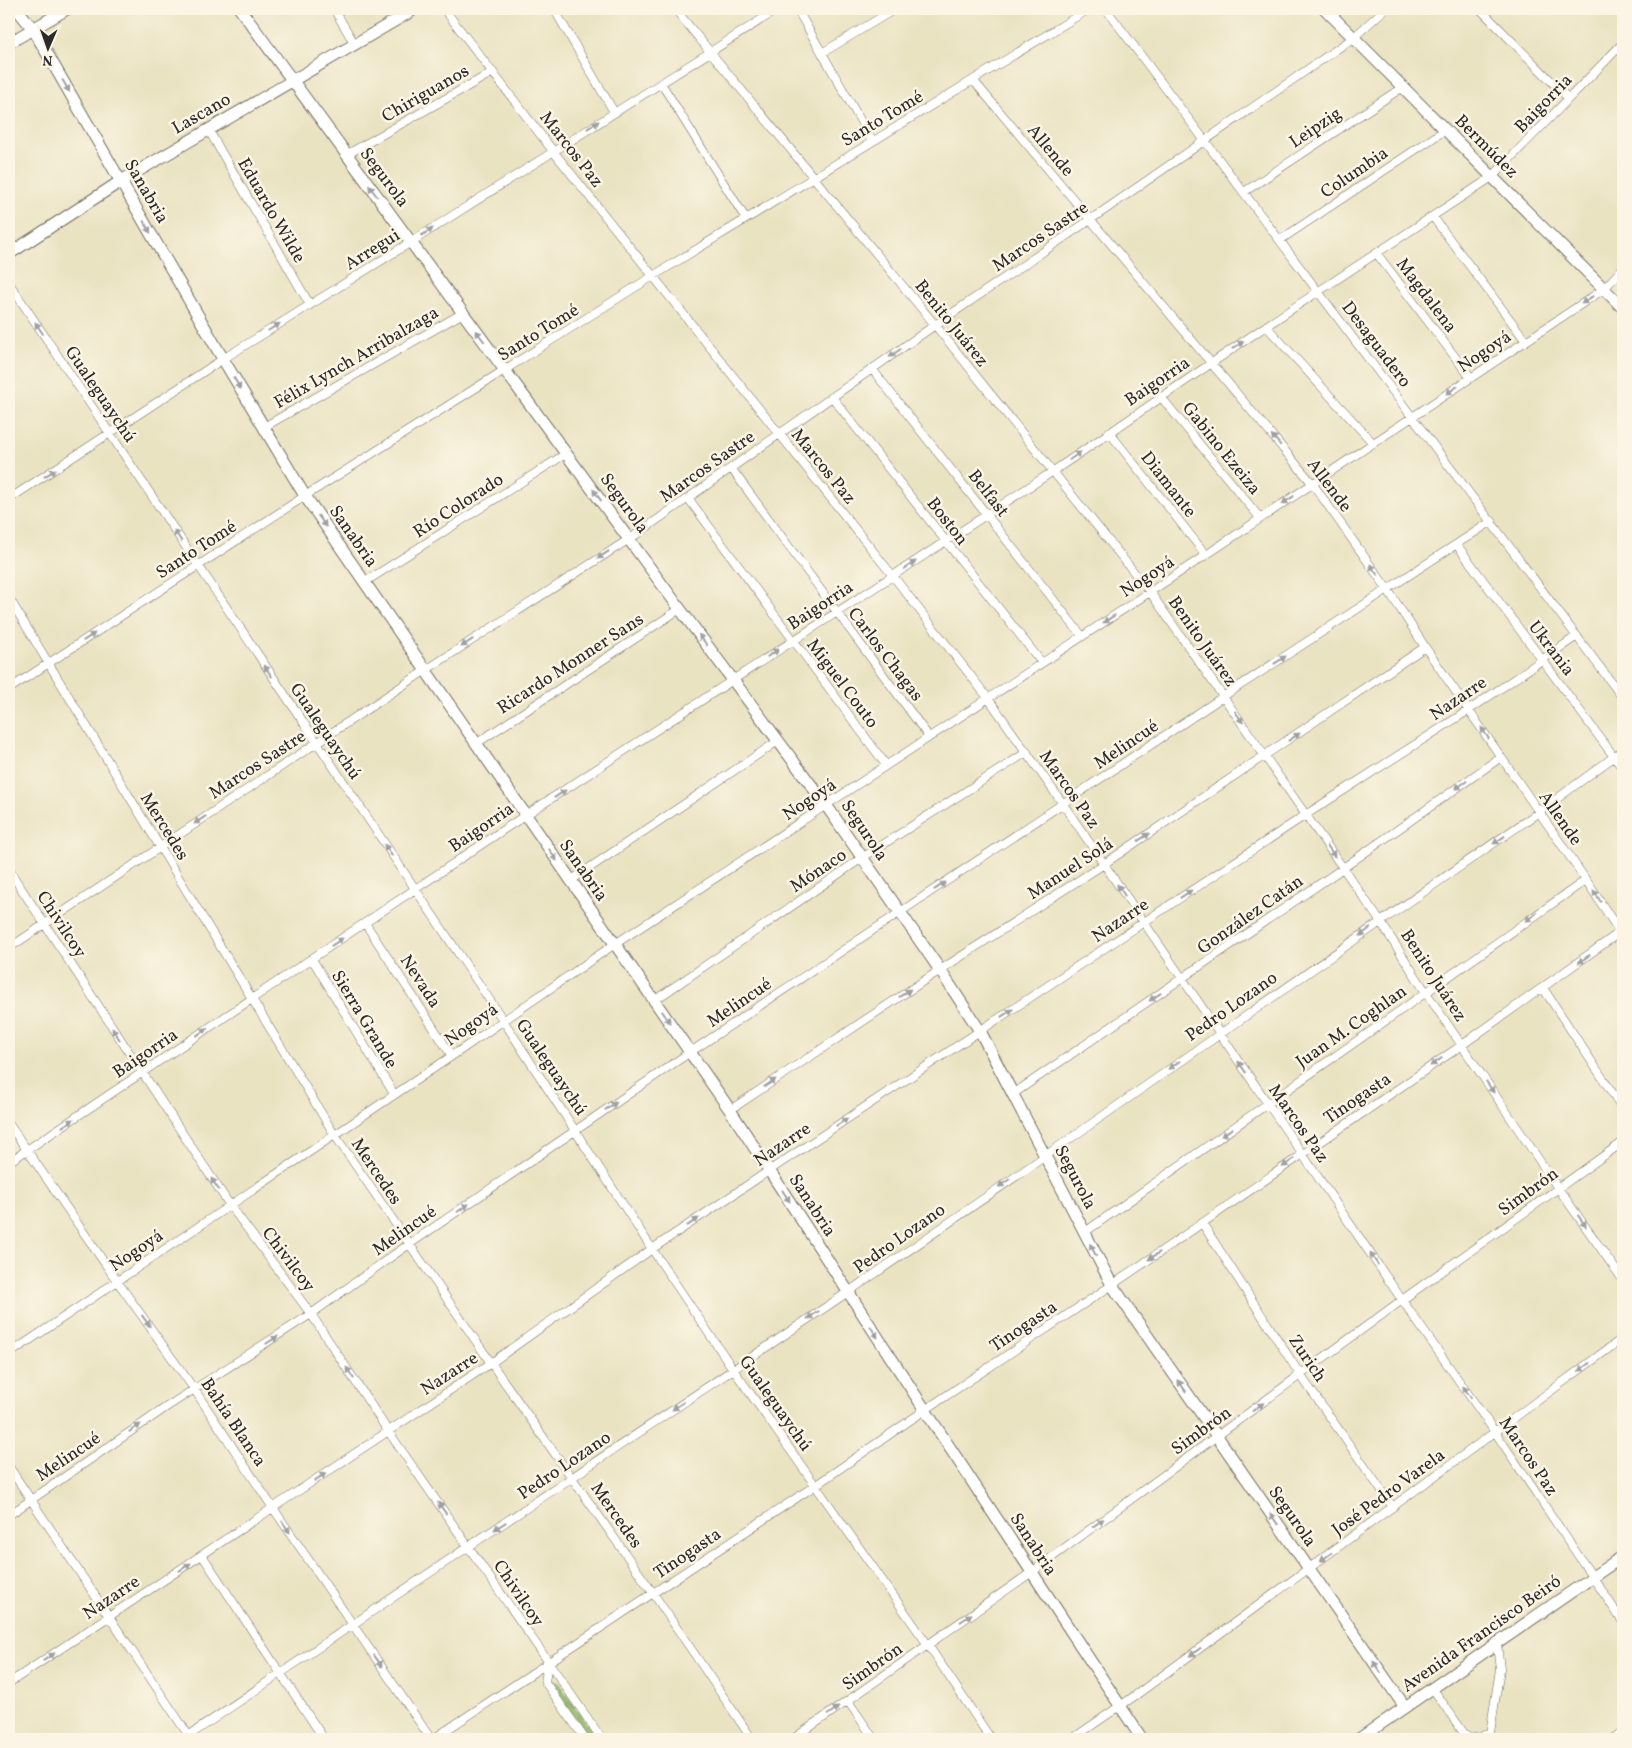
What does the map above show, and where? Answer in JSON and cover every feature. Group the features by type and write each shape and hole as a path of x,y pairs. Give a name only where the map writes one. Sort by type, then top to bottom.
{"street":[{"name":"Sanabria","path":"17,9 33,29 222,359 305,496 730,1110 1142,1739"},
{"path":"9,43 67,9"},
{"name":"Segurola","path":"240,9 826,805 940,970 980,1031 1112,1285 1405,1707"},
{"path":"334,9 354,43"},
{"name":"Lascano","path":"9,254 121,181 415,9"},
{"name":"Marcos Paz","path":"444,9 553,150 988,698 1495,1432 1623,1622"},
{"path":"554,9 614,112"},
{"name":"Benito Juárez","path":"675,9 935,325 1150,592 1307,814 1558,1188 1623,1280"},
{"name":"Arregui","path":"9,499 222,359 412,242 553,150 778,9"},
{"path":"797,9 872,141"},
{"path":"822,53 895,9"},
{"name":"Santo Tomé","path":"9,690 305,496 653,276 1089,9"},
{"name":"Desaguadero","path":"1106,9 1623,698"},
{"name":"Bermúdez","path":"1325,9 1623,308"},
{"name":"Marcos Sastre","path":"9,948 426,670 629,539 935,325 1091,220 1354,38 1385,9"},
{"path":"1480,9 1568,98"},
{"name":"Baigorria","path":"9,1162 526,815 732,679 987,515 1212,362 1492,177 1623,43"},
{"name":"Chiriguanos","path":"346,155 492,72"},
{"name":"Allende","path":"973,80 1212,362 1312,484 1388,590 1425,648 1622,933"},
{"path":"661,83 746,219"},
{"name":"Leipzig","path":"1244,192 1402,87"},
{"name":"Eduardo Wilde","path":"208,129 310,305"},
{"name":"Columbia","path":"1280,240 1445,130"},
{"path":"1433,216 1526,341"},
{"name":"Magdalena","path":"1377,254 1471,378"},
{"name":"Nogoyá","path":"9,1354 615,945 1206,555 1604,289 1623,268"},
{"name":"Gualeguaychú","path":"9,283 503,1020 652,1249 733,1369 928,1645 991,1739"},
{"name":"Félix Lynch Arribalzaga","path":"264,427 463,313"},
{"path":"1266,326 1373,443"},
{"name":"Belfast","path":"872,369 1082,636"},
{"name":"Boston","path":"832,397 1042,663"},
{"name":"Gabino Ezeiza","path":"1161,397 1260,518"},
{"name":"Diamante","path":"1109,432 1206,555"},
{"name":"Río Colorado","path":"365,582 567,453"},
{"name":"Carlos Chagas","path":"731,468 929,737"},
{"name":"Miguel Couto","path":"688,498 886,765"},
{"name":"Melincué","path":"9,1516 31,1499 194,1389 311,1314 690,1052 1224,696 1492,521"},
{"name":"Ukrania","path":"1457,544 1623,769"},
{"name":"Mercedes","path":"9,598 334,1134 491,1363 653,1593 752,1739"},
{"name":"Ricardo Monner Sans","path":"477,743 680,609"},
{"name":"Nazarre","path":"9,1684 491,1363 652,1249 770,1170 1307,814 1469,710 1576,636"},
{"name":"Manuel Solá","path":"730,1110 940,970 1104,864 1425,648"},
{"path":"570,880 778,741"},
{"name":"Pedro Lozano","path":"188,1738 352,1624 573,1478 848,1292 1539,812 1623,750"},
{"name":"Mónaco","path":"654,1000 862,858 1027,752"},
{"name":"González Catán","path":"1013,1094 1343,868 1501,757"},
{"name":"Chivilcoy","path":"9,870 229,1204 311,1314 388,1431 469,1546 548,1664 602,1739"},
{"name":"Juan M. Coghlan","path":"1085,1232 1586,880"},
{"name":"Nevada","path":"365,924 452,1056"},
{"name":"Tinogasta","path":"432,1739 548,1664 1112,1285 1622,933"},
{"name":"Sierra Grande","path":"312,959 394,1094"},
{"path":"1543,988 1623,1110"},
{"name":"Bahía Blanca","path":"9,1124 194,1389 273,1508 432,1739"},
{"name":"Simbrón","path":"793,1739 1032,1572 1402,1300 1623,1142"},
{"name":"Zurich","path":"1202,1223 1301,1376 1393,1507"},
{"name":"José Pedro Varela","path":"1072,1739 1309,1569 1623,1338"},
{"path":"9,1467 188,1738"},
{"path":"202,1555 324,1739"},
{"name":"Avenida Francisco Beiró","path":"1359,1739 1623,1556"},
{"path":"1433,1689 1467,1738 1480,1738 1490,1735 1500,1669 1497,1644"},
{"path":"548,1664 545,1682 585,1739"},
{"path":"848,1701 874,1739"},
{"path":"1613,1739 1623,1732"}],"green space":[{"path":"554,1681 558,1683 597,1739 590,1739 553,1685"}]}
